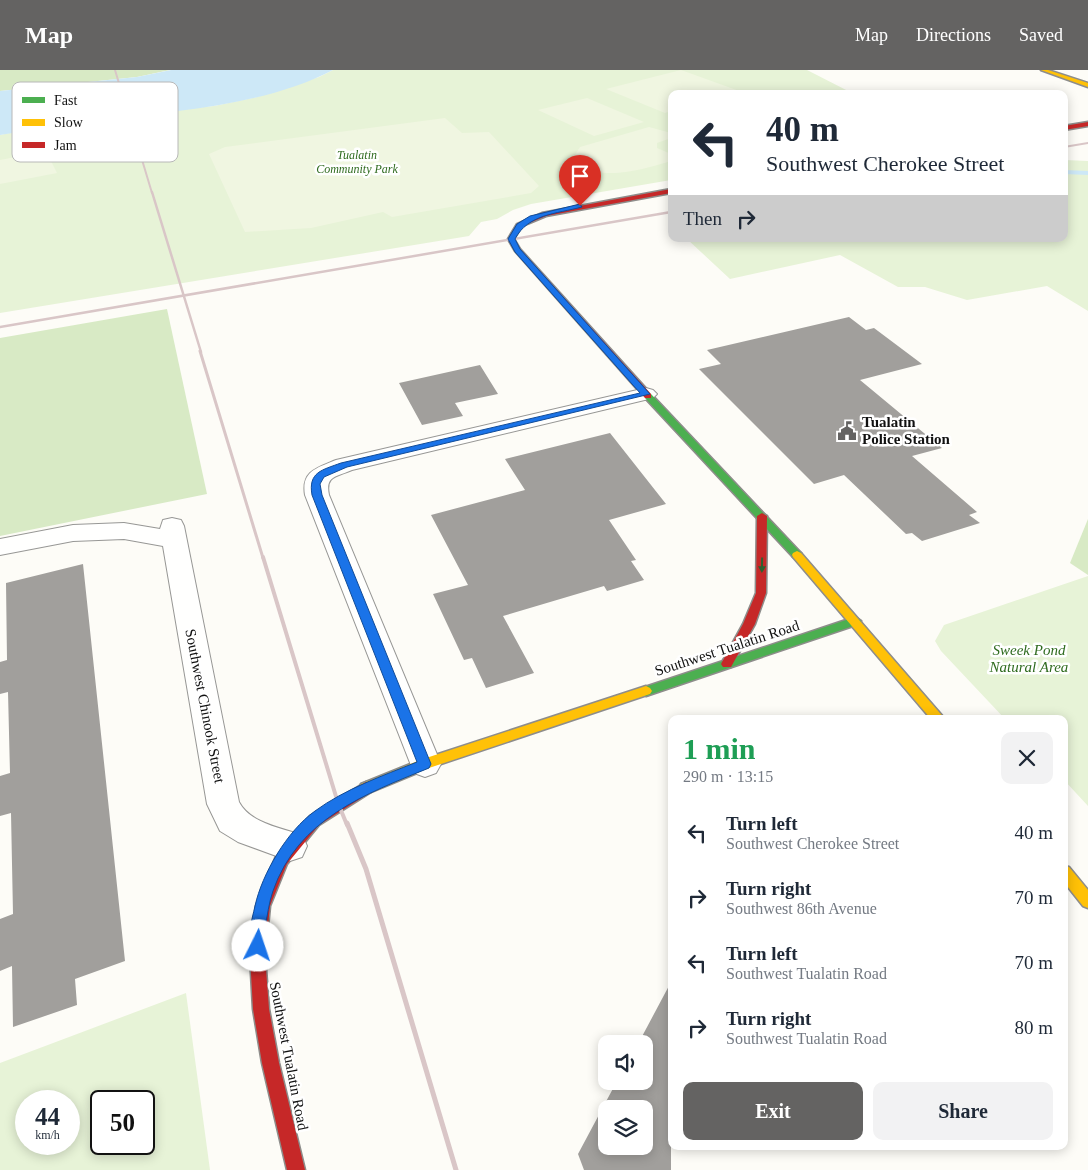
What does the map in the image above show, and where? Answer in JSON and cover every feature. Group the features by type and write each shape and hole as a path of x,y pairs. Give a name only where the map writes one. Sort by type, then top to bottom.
{"main road":[{"path":"1043,70 1088,86"},
{"path":"1065,70 1088,78"},
{"path":"1068,127 1088,124"},
{"path":"668,192 544,214 519,225 511,239 546,283 618,365 762,516 936,715"},
{"path":"727,664 749,624 761,593 762,516"},
{"name":"Southwest Tualatin Road","path":"296,1170 265,1026 257,963 258,929 266,891 290,846 318,816 364,789 425,764 855,621"},
{"path":"1068,877 1088,901"}],"street":[{"path":"425,764 317,495 315,484 320,475 344,465 646,394"},
{"name":"Southwest Chinook Street","path":"0,547 73,533 124,531 173,533 223,804 232,821 250,832 290,846"}],"green space":[{"path":"0,70 170,70 137,77 88,82 12,82 12,90 0,91"},
{"name":"Tualatin Community Park","path":"333,70 807,70 846,90 668,90 668,181 531,204 513,210 497,219 481,222 469,236 0,313 0,135 12,132 12,162 178,162 178,109 214,106 257,97 319,77"},
{"path":"681,70 736,90 668,90 668,112 665,113 606,89"},
{"path":"587,98 644,122 594,136 538,110"},
{"path":"445,118 462,133 489,132 539,186 531,193 392,217 383,212 311,228 245,232 209,154 225,147"},
{"path":"649,127 668,132 668,139 657,143 657,148 668,153 668,162 634,171 605,173 582,165 575,155 580,147"},
{"path":"12,158 12,162 52,162 57,173 0,184 0,160"},
{"path":"1068,160 1088,161 1088,311 1047,286 967,300 925,287 898,287 840,255 730,279 690,242 1068,242"},
{"path":"167,309 207,494 0,536 0,338"},
{"path":"1088,519 1088,575 1070,563"},
{"name":"Sweek Pond Natural Area","path":"1088,576 1088,806 1068,784 1068,715 1001,715 941,651 935,641 944,625"},
{"path":"186,993 210,1170 0,1170 0,1063"}],"water":[{"path":"171,70 333,70 297,86 277,92 237,102 178,111 178,82 88,82 137,77"},
{"path":"12,90 12,133 0,135 0,91"}],"building":[{"name":"Tualatin Police Station","path":"849,317 866,330 874,328 922,364 860,380 942,448 912,456 977,512 969,515 980,523 922,541 912,533 906,534 844,475 814,484 699,369 721,364 707,350"},
{"path":"480,365 498,394 455,403 463,416 422,425 399,383"},
{"path":"610,433 666,504 609,520 636,560 631,561 644,580 607,591 604,586 503,616 534,673 486,688 472,658 464,660 433,594 468,585 431,515 525,490 505,459"},
{"path":"83,564 125,961 75,979 77,1005 13,1027 12,966 0,971 0,919 13,914 11,813 0,816 0,776 10,773 8,692 0,694 0,662 7,660 6,583"},
{"path":"668,988 668,1150 671,1150 671,1170 584,1170 578,1154 598,1117 598,1155 653,1155 653,1100 607,1100 612,1090 653,1090 653,1035 643,1035"}],"waterway":[{"path":"1068,172 1088,173"}],"railway":[{"path":"115,70 119,82"},
{"path":"1068,146 1088,143"},
{"path":"143,162 152,193"},
{"path":"152,192 184,296"},
{"path":"184,296 668,213"},
{"path":"0,327 184,296"},
{"path":"184,296 201,352"},
{"path":"200,351 263,558"},
{"path":"263,557 338,803 347,825"},
{"path":"347,823 366,869 456,1170"}],"traffic: fast":[{"path":"648,396 797,555"},
{"path":"646,691 855,621"}],"traffic: slow":[{"path":"1043,70 1088,85"},
{"path":"797,555 936,715"},
{"path":"366,788 425,764 646,691"},
{"path":"1068,877 1088,901"}],"traffic: jam":[{"path":"1068,127 1088,124"},
{"path":"648,396 517,250 511,239 519,225 544,214 668,192"},
{"path":"727,664 749,624 761,593 762,516"},
{"path":"296,1170 271,1063 261,1009 258,956 263,906 281,860 314,821 366,788"}],"place":[{"name":"Tualatin Police Station","path":"847,431"}],"route":[{"path":"258,946 258,929 266,891 279,863 290,846 318,816 338,803 364,789 425,764 317,495 315,484 320,475 344,465 646,394 618,365 518,250 511,239 513,232 519,225 533,218 580,206"}]}
